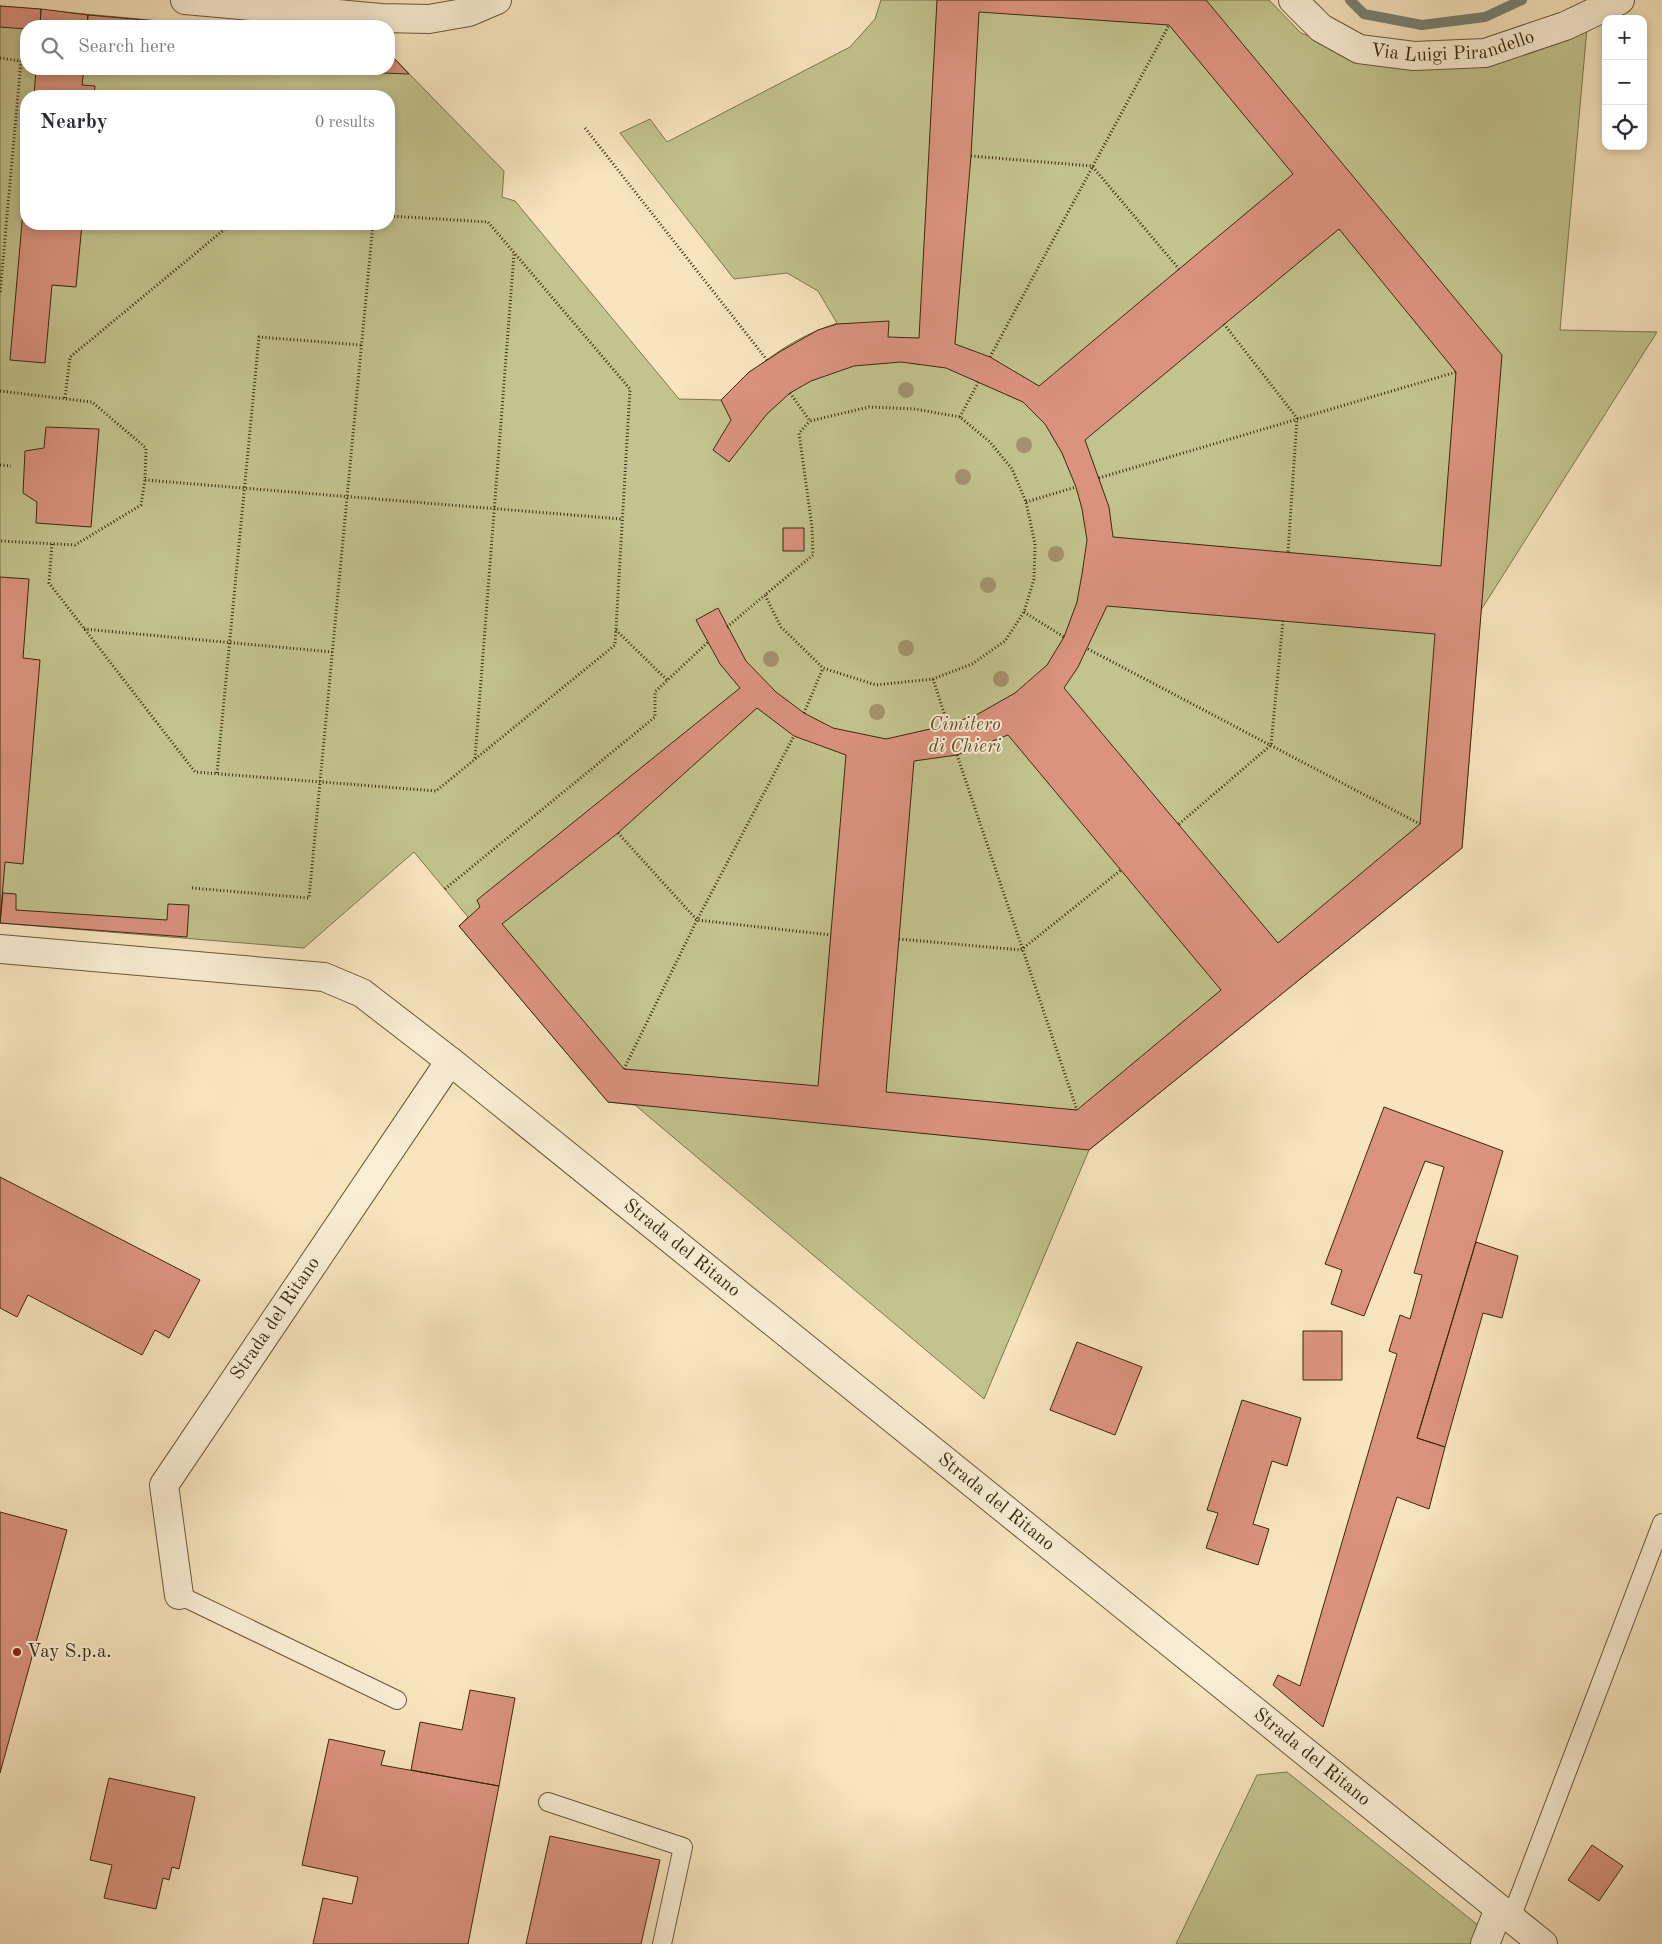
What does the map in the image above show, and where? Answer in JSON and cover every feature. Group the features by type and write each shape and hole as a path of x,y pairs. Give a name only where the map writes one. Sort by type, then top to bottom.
{"street":[{"path":"185,0 381,18 429,19 470,12 497,0"},
{"name":"Via Luigi Pirandello","path":"1292,0 1321,28 1359,49 1414,56 1485,53 1565,26 1620,0"},
{"name":"Strada del Ritano","path":"0,949 324,977 362,993 450,1060 1543,1944"},
{"name":"Strada del Ritano","path":"179,1595 164,1485 450,1060"},
{"path":"1485,1944 1505,1914"}],"lane":[{"path":"1505,1914 1662,1523"},
{"path":"179,1595 397,1700"},
{"path":"548,1802 683,1846 662,1944"}],"path":[{"path":"990,357 1169,25"},
{"path":"0,58 20,60"},
{"path":"0,294 20,71"},
{"path":"585,128 767,360"},
{"path":"971,156 1092,166 1179,269"},
{"path":"52,544 49,583 195,772 436,791 615,645 630,389 488,222 395,216"},
{"path":"65,398 70,357 224,230"},
{"path":"192,888 308,898 372,230"},
{"path":"475,760 514,253"},
{"path":"1224,324 1297,418 1288,552"},
{"path":"217,773 259,337 361,345"},
{"path":"1100,478 1456,372"},
{"path":"960,417 979,381"},
{"path":"0,391 92,402 146,448 145,480 141,505 75,546 0,542"},
{"path":"790,393 810,421"},
{"path":"727,627 765,595 813,555 812,528 799,434 810,421 869,407 915,408 960,417 990,442 1012,469 1026,502 1035,544 1034,579 1024,612 1005,641 972,664 933,680 876,685 823,668 781,627 765,595"},
{"path":"0,465 12,466"},
{"path":"145,480 621,519"},
{"path":"1026,502 1076,488"},
{"path":"1024,612 1064,636"},
{"path":"1179,824 1272,745 1283,621"},
{"path":"84,629 332,652"},
{"path":"616,629 667,680"},
{"path":"445,889 656,717 656,692 708,642"},
{"path":"1088,649 1420,824"},
{"path":"804,713 823,668"},
{"path":"933,680 948,725"},
{"path":"624,1069 697,920 794,736"},
{"path":"957,755 1021,950 1077,1110"},
{"path":"618,833 697,920 831,935"},
{"path":"899,939 1021,950 1121,870"}],"green space":[{"name":"Cimitero di Chieri","path":"881,0 1269,0 1301,33 1367,58 1587,28 1560,330 1657,332 1481,610 1462,848 1089,1150 984,1399 635,1105 608,1102 459,926 468,917 414,852 304,948 0,923 0,6 149,20 20,20 20,75 395,75 395,59 504,171 502,197 515,201 679,399 721,400 743,379 779,351 805,336 837,323 818,291 787,273 734,279 620,133 650,119 667,142 850,47 875,19"},
{"path":"1287,1772 1479,1926 1472,1944 1176,1944 1257,1775"}],"building":[{"path":"937,0 1206,0 1502,355 1462,848 1089,1150 608,1102 459,926 480,907 477,900 740,688 720,664 696,620 718,608 746,661 776,692 804,713 833,728 886,739 948,725 978,714 1015,693 1047,665 1064,637 1077,602 1087,540 1076,487 1062,453 1045,424 1023,402 946,368 901,362 854,366 811,381 790,393 767,414 729,462 713,450 731,420 721,400 749,372 818,330 837,324 889,321 888,337 919,338","holes":["979,12 1169,25 1293,174 1039,386 990,357 955,344 971,156","1339,229 1456,372 1441,566 1113,537 1109,507 1085,440","1107,606 1435,634 1420,824 1278,943 1064,688 1078,667","757,708 794,736 846,755 818,1086 624,1069 502,924 618,833","1008,735 1221,990 1077,1110 886,1092 914,761 957,755"]},
{"path":"0,6 41,9 40,20 20,20 20,29 0,27"},
{"path":"41,9 88,15 88,20 40,20"},
{"path":"88,15 145,20 88,20"},
{"path":"395,59 409,74 395,73"},
{"path":"36,75 83,75 82,85 95,86 95,90 34,90"},
{"path":"21,230 81,230 76,287 52,285 45,363 10,360"},
{"path":"46,427 99,429 91,527 36,523 37,502 23,493 25,451 44,448"},
{"path":"783,528 804,528 804,551 783,551"},
{"path":"0,577 29,579 23,658 40,660 23,864 5,862 0,923"},
{"path":"3,893 16,894 16,910 167,920 168,904 189,905 187,937 0,923"},
{"path":"1384,1107 1503,1151 1417,1438 1445,1447 1429,1509 1397,1497 1323,1727 1273,1685 1278,1675 1300,1686 1397,1354 1389,1351 1400,1315 1410,1319 1422,1275 1414,1273 1444,1167 1425,1161 1364,1316 1331,1304 1342,1270 1325,1264"},
{"path":"0,1177 200,1280 169,1338 155,1330 142,1355 28,1295 17,1317 0,1308"},
{"path":"1476,1242 1518,1256 1502,1318 1483,1313 1445,1447 1417,1438"},
{"path":"1303,1331 1342,1331 1342,1380 1303,1380"},
{"path":"1077,1342 1142,1367 1115,1435 1050,1410"},
{"path":"1242,1400 1301,1418 1287,1466 1272,1461 1253,1524 1269,1529 1258,1565 1206,1548 1218,1513 1207,1510"},
{"name":"Vay S.p.a.","path":"0,1512 67,1530 0,1773"},
{"path":"470,1690 515,1698 499,1786 411,1770 420,1722 462,1730"},
{"path":"329,1739 385,1751 381,1765 499,1786 468,1944 313,1944 323,1898 352,1904 358,1877 302,1865"},
{"path":"109,1778 195,1797 179,1869 172,1867 169,1880 163,1878 156,1909 104,1898 112,1865 90,1860"},
{"path":"550,1836 660,1860 641,1944 526,1944"},
{"path":"1592,1845 1623,1866 1599,1901 1568,1880"}],"waterway":[{"path":"1350,0 1364,14 1422,25 1485,17 1522,0"}],"place":[{"name":"Vay S.p.a.","path":"17,1652"}]}
